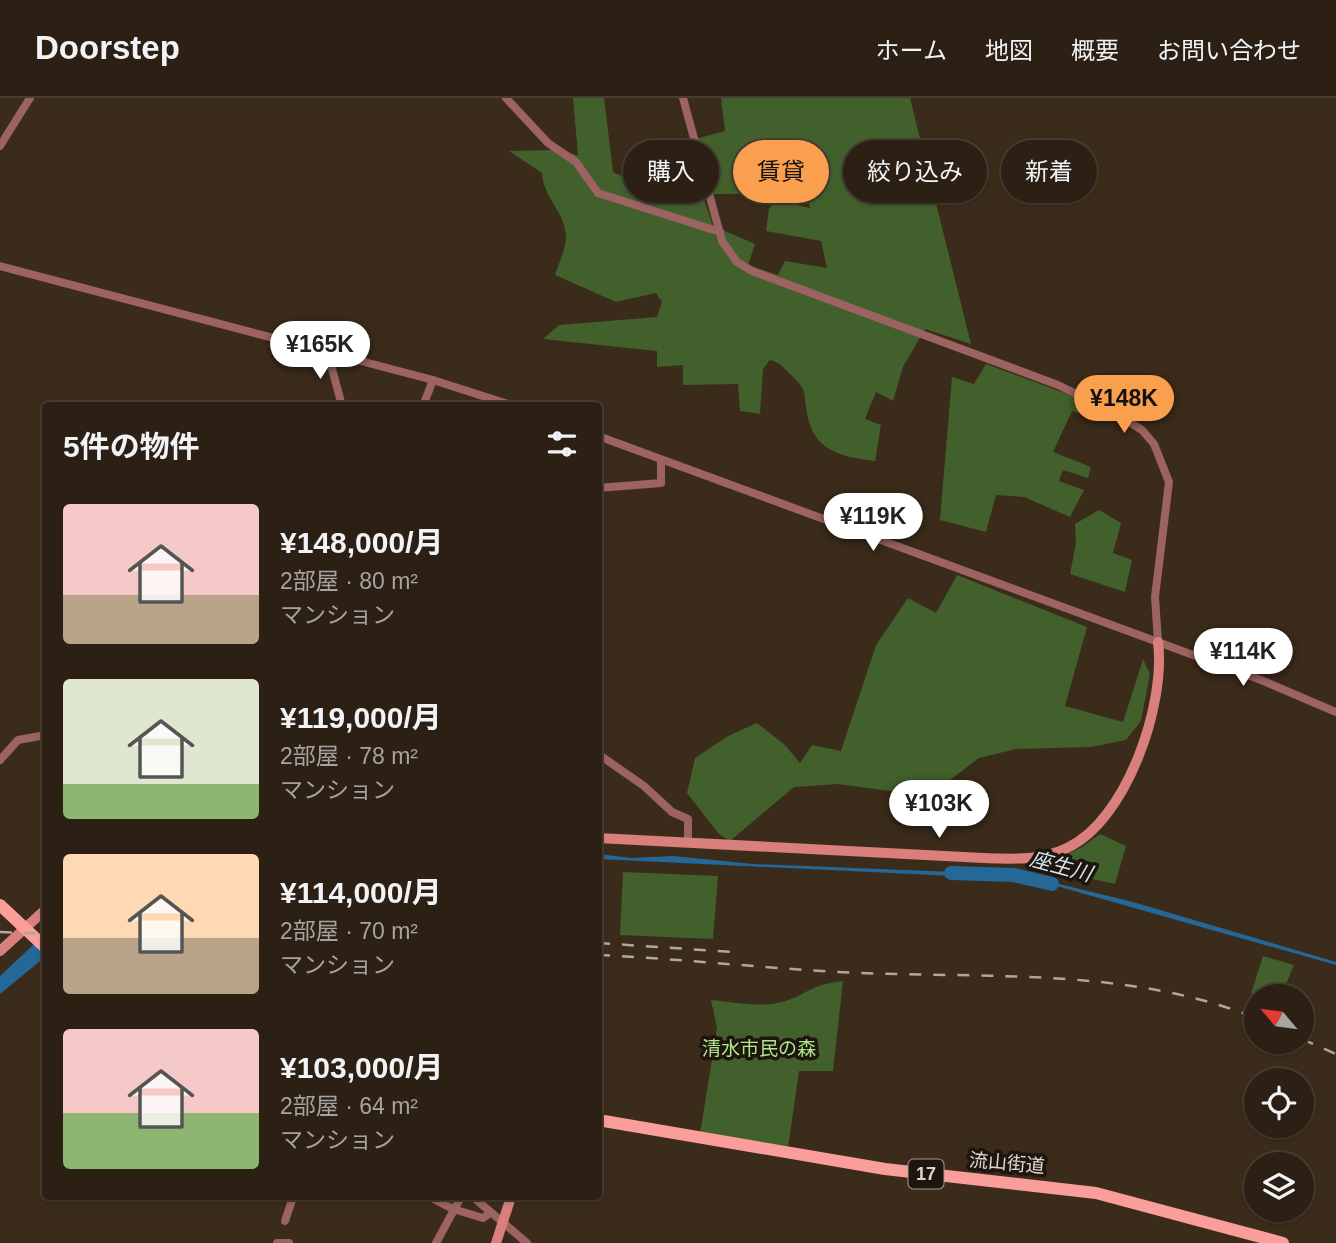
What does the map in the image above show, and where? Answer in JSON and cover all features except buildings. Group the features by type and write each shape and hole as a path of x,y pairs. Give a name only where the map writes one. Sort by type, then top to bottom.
{"main road":[{"path":"0,905 42,944"},
{"name":"流山街道","path":"602,1121 885,1169 1096,1193 1283,1243"}],"street":[{"path":"0,146 30,98"},
{"path":"506,98 548,143 576,162 598,193 720,232"},
{"path":"602,838 1014,860 1035,858 1068,848 1096,829 1120,798 1156,703 1160,671 1154,597 1169,482 1154,444 1142,430 1110,410 1058,385 931,332 752,271 737,262 726,250 702,180 683,98"},
{"path":"0,266 433,380 502,402"},
{"path":"332,353 331,365 341,402"},
{"path":"425,402 433,380"},
{"path":"602,438 1158,642 1336,712"},
{"path":"602,488 661,483 661,460"},
{"path":"0,760 18,740 42,736"},
{"path":"602,757 644,786 672,812 688,819 688,842"},
{"path":"0,951 28,931 42,914"},
{"path":"285,1221 292,1200"},
{"path":"436,1200 453,1209 483,1217 490,1213"},
{"path":"436,1243 459,1200"},
{"path":"476,1200 527,1243"},
{"path":"496,1243 509,1200"},
{"path":"277,1243 289,1243"}],"green space":[{"path":"573,98 604,98 613,172 623,177 623,203 705,203 713,226 755,244 748,265 778,275 785,261 827,268 821,241 766,231 769,209 773,203 810,208 809,203 829,203 829,140 733,140 733,194 719,194 719,140 695,139 725,131 721,98 910,98 920,140 843,140 843,203 936,203 971,344 925,329 903,367 893,401 876,392 865,419 881,425 875,461 840,454 822,444 810,426 802,388 774,361 770,360 763,369 760,414 740,411 738,384 683,385 683,365 657,367 657,351 543,339 559,325 657,317 662,302 656,293 616,302 555,275 566,241 565,227 546,190 542,173 509,151 553,150 578,155"},
{"path":"986,364 1078,398 1103,412 1102,420 1072,411 1053,452 1091,467 1088,478 1063,470 1059,481 1084,490 1070,517 1024,497 996,495 986,532 940,520 952,377 974,384"},
{"path":"1099,510 1121,523 1113,553 1132,560 1125,592 1070,574 1076,543 1075,524"},
{"path":"957,575 1087,627 1065,706 1123,722 1143,659 1150,674 1141,721 1126,740 1091,747 1016,749 979,758 946,783 913,794 838,784 794,787 730,841 719,834 687,793 695,758 728,736 757,723 784,744 800,763 812,745 841,751 876,645 908,598 936,613"},
{"path":"1100,834 1126,846 1115,884 1052,870 1053,861 1082,847"},
{"path":"623,872 718,876 713,939 620,935"},
{"path":"1263,956 1294,965 1286,984 1254,984"},
{"name":"清水市民の森","path":"843,981 833,1071 799,1071 788,1148 700,1134 717,1028 711,1000 773,1004 816,987"}],"water":[{"path":"602,854 631,858 673,856 753,864 955,872 1043,880 1133,902 1336,962 1336,965 1060,887 954,876 602,859"},
{"path":"42,937 42,959 0,994 0,976"}],"waterway":[{"name":"座生川","path":"951,873 1014,875 1052,884"}],"railway":[{"path":"0,932 42,934"},
{"path":"602,943 733,952"},
{"path":"602,955 858,973 1009,976 1110,983 1208,1002 1244,1014"},
{"path":"1314,1044 1336,1054"}]}
